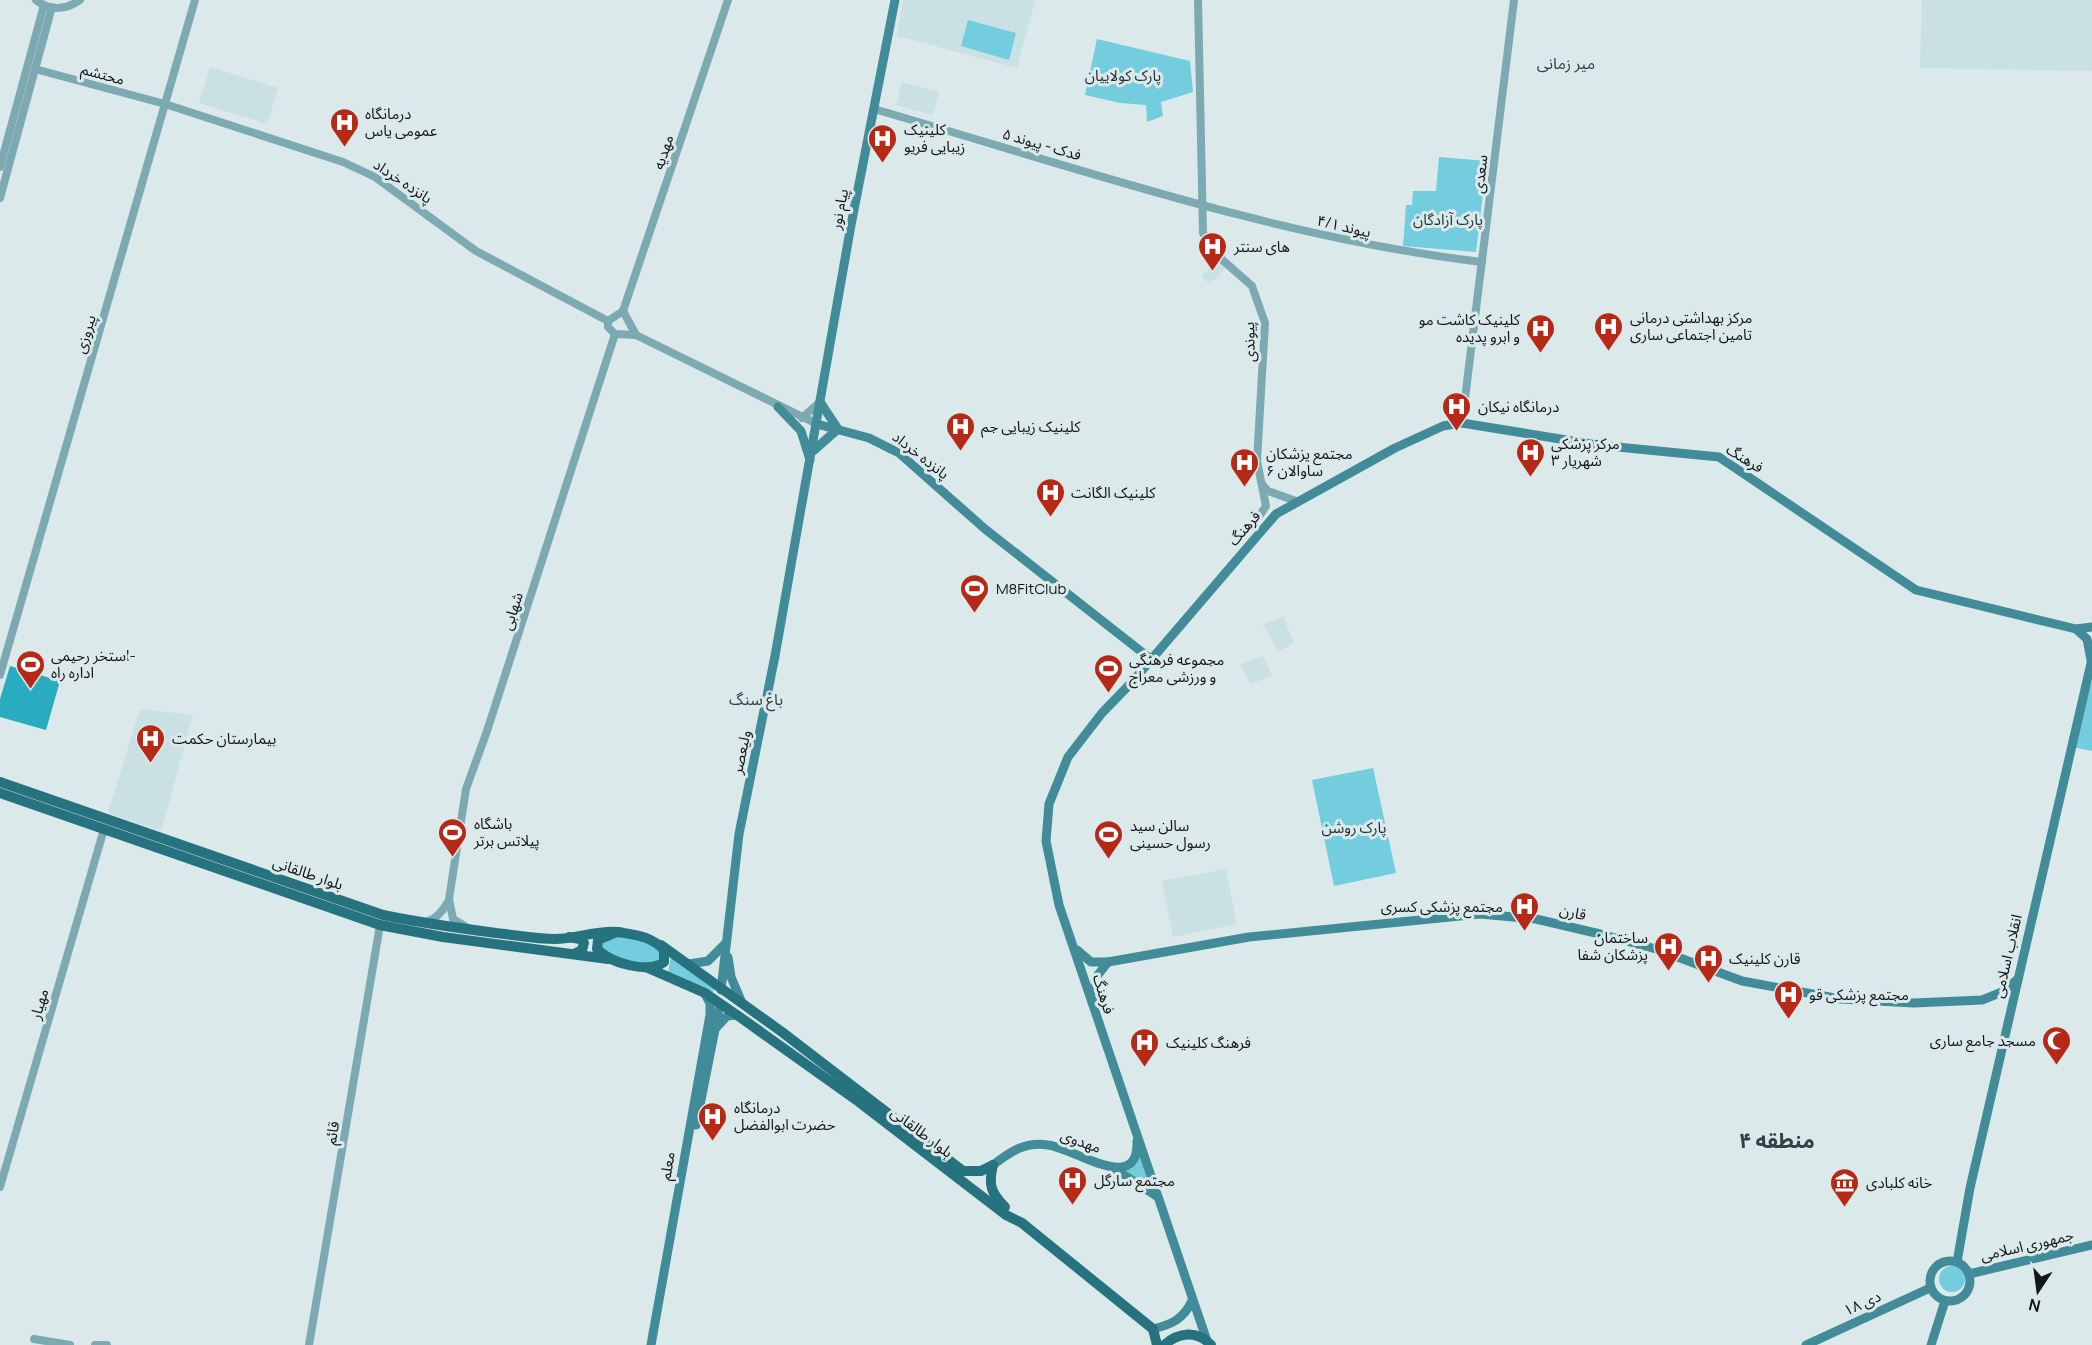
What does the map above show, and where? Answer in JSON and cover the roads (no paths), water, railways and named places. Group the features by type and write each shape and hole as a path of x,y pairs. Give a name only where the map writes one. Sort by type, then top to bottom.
{"main road":[{"name":"پیام نور","path":"817,424 895,0"},
{"path":"813,451 838,429 820,402"},
{"name":"ولیعصر","path":"778,407 801,431 811,462"},
{"name":"فرهنگ","path":"1209,1343 1192,1301 1137,1133 1091,1006 1059,905 1046,841 1049,804 1068,757 1102,713 1152,660 1276,514 1395,448 1443,426 1462,423 1597,445 1719,457 1916,590 2076,629 2092,627"},
{"name":"ولیعصر","path":"721,990 735,858 817,424"},
{"name":"پانزده خرداد","path":"817,424 884,443 899,453 985,529 1152,660"},
{"path":"2076,629 2087,639 2091,660"},
{"name":"انقلاب اسلامی","path":"1957,1262 1970,1188 2091,660"},
{"name":"بلوار طالقانی","path":"0,782 104,829 380,926 612,960 647,968 705,993 860,1102 1006,1215 1022,1223 1153,1329"},
{"name":"بلوار طالقانی","path":"0,793 62,809 383,915 419,923 534,938 617,932 649,938 742,1003 963,1171 981,1171 993,1165"},
{"name":"قارن","path":"1073,946 1091,962 1108,962 1249,937 1480,914 1536,919 1598,933 1656,949 1742,981 1840,999 1914,1003 1982,1000 2002,992 2018,979"},
{"path":"612,960 602,954 596,944 598,940 617,932"},
{"path":"567,937 580,939 584,944 582,950 574,954"},
{"path":"647,968 658,967 664,962 664,950 657,942"},
{"path":"689,964 708,961 726,943"},
{"path":"726,943 731,977 742,1003"},
{"path":"1091,1006 1097,976 1108,962"},
{"path":"720,1004 721,990"},
{"name":"معلم","path":"651,1345 710,1014 710,1003 705,993"},
{"name":"معلم","path":"657,1345 720,1004"},
{"path":"713,1033 727,1016 737,1015"},
{"name":"مهدوی","path":"993,1165 1005,1154 1015,1149 1028,1145 1048,1144 1113,1168 1128,1166 1136,1158 1137,1133"},
{"path":"993,1165 989,1182 992,1192 1022,1223"},
{"path":"1113,1168 1158,1197"},
{"name":"جمهوری اسلامی","path":"1969,1274 2092,1245"},
{"path":"1943,1261 1957,1262 1969,1274 1966,1292 1957,1299 1939,1298 1930,1288 1930,1274 1935,1266 1943,1261"},
{"name":"۱۸ دی","path":"1806,1345 1930,1288"},
{"path":"1931,1345 1946,1300"},
{"path":"1157,1345 1153,1329 1176,1322 1185,1314 1192,1301"},
{"path":"1164,1345 1180,1335 1189,1334 1209,1343"}],"street":[{"path":"44,4 66,7 80,0"},
{"name":"پیروزی","path":"0,675 195,0"},
{"name":"مهدیه","path":"623,311 728,0"},
{"path":"1198,0 1203,223"},
{"name":"سعدی","path":"1462,423 1514,0"},
{"path":"0,198 35,69 44,4"},
{"path":"0,167 44,4"},
{"name":"محتشم","path":"35,69 165,104"},
{"name":"پانزده خرداد","path":"165,104 324,155 364,172 408,200 476,252 608,321"},
{"name":"فدک - پیوند ۵","path":"874,109 1203,206"},
{"path":"1183,200 1194,199 1202,190"},
{"path":"1202,190 1219,209 1208,214 1203,223"},
{"name":"پیوند ۴/۱","path":"1203,206 1339,240 1407,253 1482,262"},
{"name":"پیوندی","path":"1203,223 1203,233 1218,256 1252,286 1265,324 1257,461 1266,506 1260,515 1254,515"},
{"path":"615,334 608,327 608,321 623,311 636,335"},
{"name":"پانزده خرداد","path":"615,334 636,335 778,407 817,424"},
{"name":"شهابی","path":"449,899 466,789 487,731 615,334"},
{"path":"802,418 820,402"},
{"path":"1260,481 1268,491 1296,501"},
{"name":"مهیار","path":"0,1187 104,829"},
{"path":"419,923 430,922 449,899"},
{"path":"449,899 453,919 460,925 475,930"},
{"name":"قائم","path":"309,1345 380,926"},
{"path":"34,1339 70,1345"},
{"path":"95,1345 107,1345"}],"place":[{"name":"درمانگاه عمومی یاس","path":"344,148"},
{"name":"کلینیک زیبایی فریو","path":"883,164"},
{"name":"های سنتر","path":"1213,272"},
{"name":"مرکز بهداشتی درمانی تامین اجتماعی ساری","path":"1609,352"},
{"name":"کلینیک کاشت مو و ابرو پدیده","path":"1541,354"},
{"name":"درمانگاه نیکان","path":"1457,432"},
{"name":"کلینیک زیبایی جم","path":"960,452"},
{"name":"مرکز پزشکی شهریار ۳","path":"1530,478"},
{"name":"مجتمع پزشکان ساوالان ۶","path":"1245,488"},
{"name":"کلینیک الگانت","path":"1050,518"},
{"name":"M8FitClub","path":"975,614"},
{"name":"استخر رحیمی- اداره راه","path":"30,690"},
{"name":"مجموعه فرهنگی و ورزشی معراج","path":"1108,694"},
{"name":"بیمارستان حکمت","path":"151,764"},
{"name":"باشگاه پیلاتس برتر","path":"453,858"},
{"name":"سالن سید رسول حسینی","path":"1109,860"},
{"name":"مجتمع پزشکی کسری","path":"1524,932"},
{"name":"ساختمان پزشکان شفا","path":"1669,972"},
{"name":"قارن کلینیک","path":"1708,984"},
{"name":"مجتمع پزشکی قو","path":"1788,1020"},
{"name":"مسجد جامع ساری","path":"2057,1066"},
{"name":"فرهنگ کلینیک","path":"1145,1068"},
{"name":"درمانگاه حضرت ابوالفضل","path":"713,1142"},
{"name":"مجتمع سارگل","path":"1073,1206"},
{"name":"خانه کلبادی","path":"1845,1208"}],"district":[{"name":"میر زمانی","path":"1566,63"},
{"name":"باغ سنگ","path":"756,699"},
{"name":"منطقه ۴","path":"1777,1140"}],"park label":[{"name":"پارک کولاییان","path":"1123,75"},
{"name":"پارک آزادگان","path":"1448,219"},
{"name":"پارک روشن","path":"1354,827"}]}
